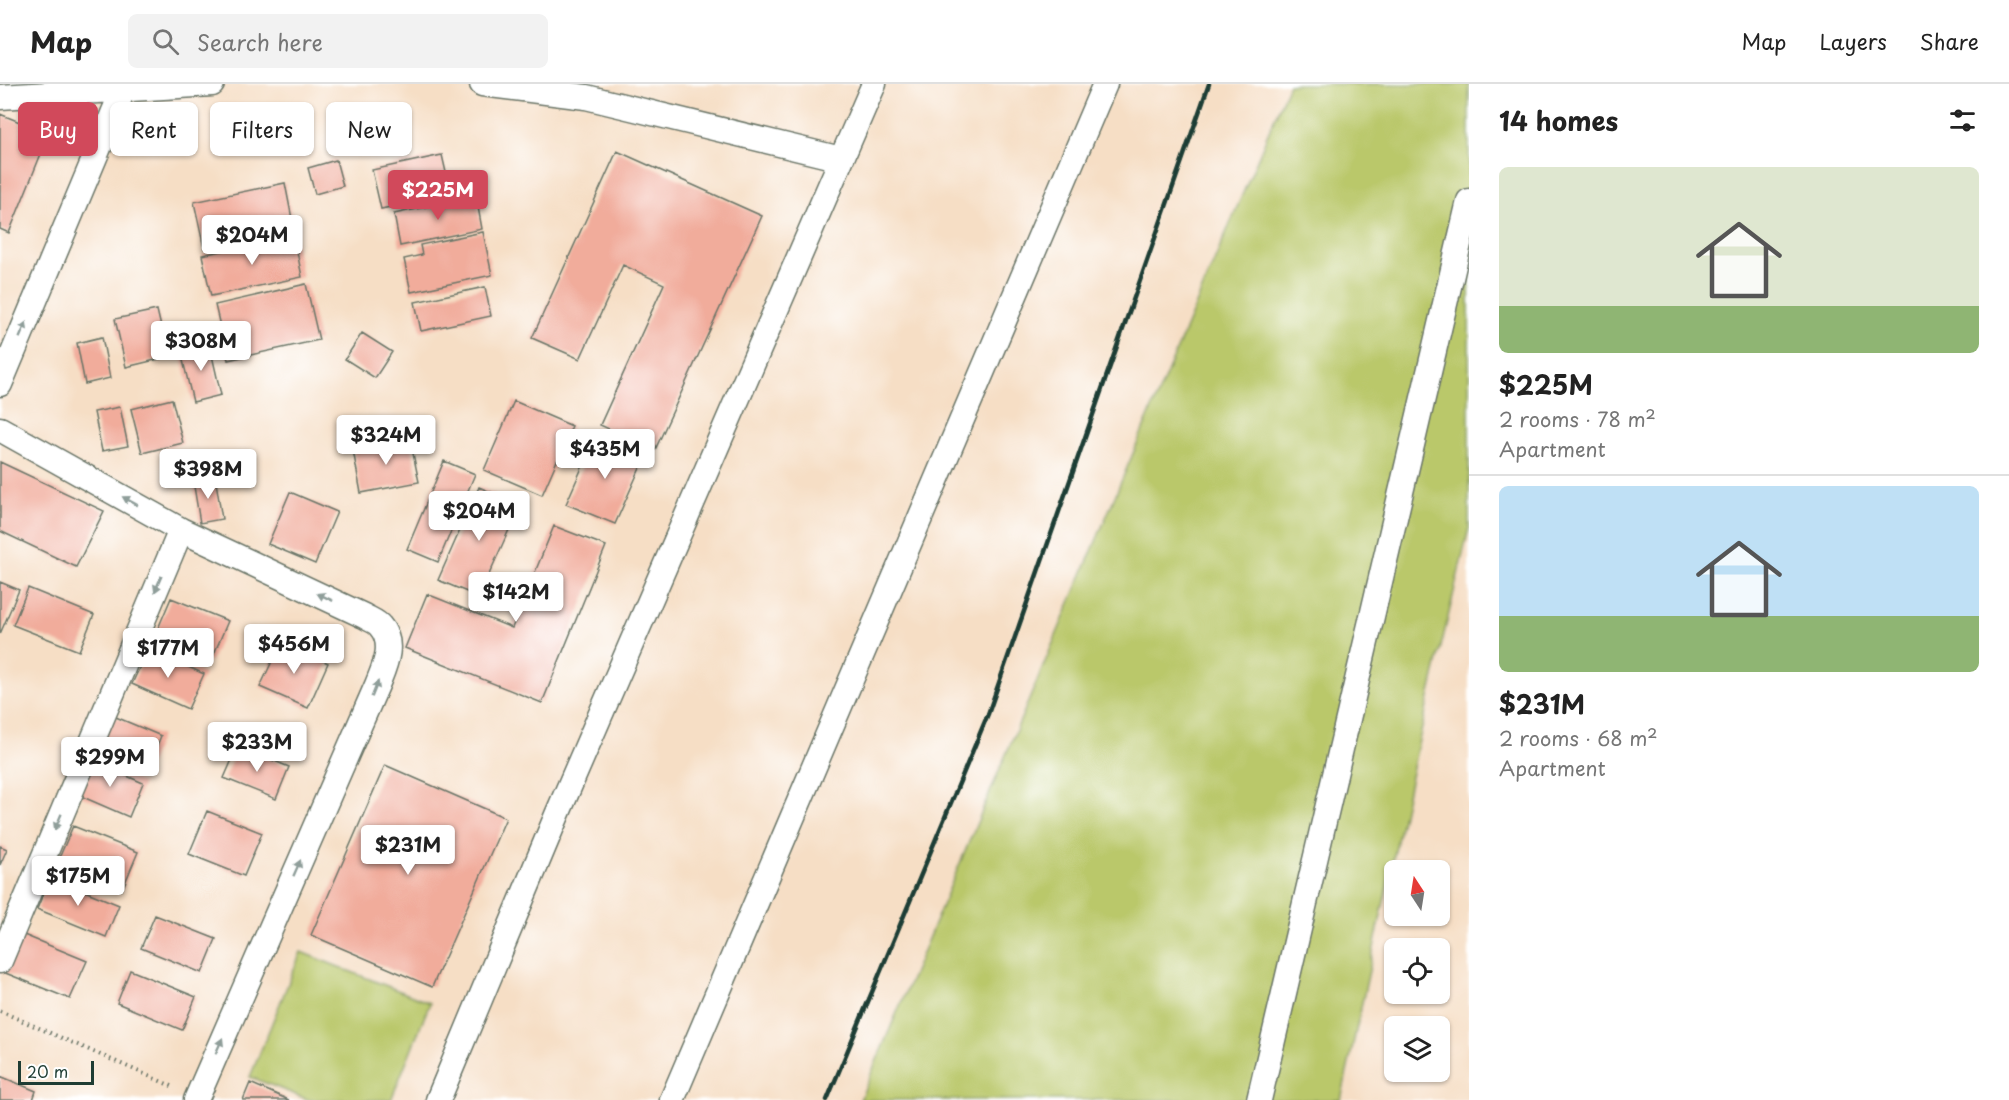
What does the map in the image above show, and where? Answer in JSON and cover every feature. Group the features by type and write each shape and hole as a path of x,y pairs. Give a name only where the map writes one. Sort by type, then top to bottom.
{"street":[{"path":"0,97 212,84"},
{"path":"482,84 586,97 841,159"},
{"path":"438,1100 562,804 874,84"},
{"path":"672,1100 1105,84"},
{"path":"0,384 123,90"},
{"path":"1259,1100 1469,201"},
{"path":"0,429 181,530 364,616 380,626 388,641 387,657 377,685 196,1098"},
{"path":"0,961 181,530"}],"path":[{"path":"0,1011 196,1098"}],"green space":[{"path":"1289,84 1469,84 1469,528 1393,860 1384,860 1384,901 1341,1100 860,1100"},
{"path":"301,952 430,1003 391,1100 309,1100 250,1077"}],"building":[{"path":"0,114 18,121 18,156 40,156 9,233 0,229"},
{"path":"617,151 762,216 655,450 600,425 664,284 623,265 580,359 532,338"},
{"path":"442,155 451,194 381,209 372,170"},
{"path":"336,160 343,186 315,194 308,168"},
{"path":"285,183 294,229 204,248 194,202"},
{"path":"476,196 482,229 400,246 394,214"},
{"path":"483,232 492,275 411,292 404,259 422,255 420,245"},
{"path":"294,236 302,277 211,296 202,255"},
{"path":"306,284 319,340 228,360 215,305"},
{"path":"485,287 491,316 421,331 415,302"},
{"path":"157,310 168,357 126,367 115,319"},
{"path":"362,333 392,352 375,378 345,359"},
{"path":"102,337 110,378 85,384 77,343"},
{"path":"209,342 221,395 193,402 180,348"},
{"path":"172,399 183,443 142,453 131,409"},
{"path":"514,401 572,426 542,495 484,470"},
{"path":"120,407 128,446 102,451 94,412"},
{"path":"596,436 645,457 615,524 566,504"},
{"path":"410,439 419,482 361,493 353,450"},
{"path":"444,461 475,474 438,562 407,549"},
{"path":"0,462 104,511 76,567 0,531"},
{"path":"215,476 222,519 200,523 193,480"},
{"path":"479,487 520,505 479,597 438,580"},
{"path":"290,492 337,512 315,564 268,544"},
{"path":"554,526 606,546 542,703 405,648 427,594 512,628"},
{"path":"0,582 19,590 0,634"},
{"path":"28,588 94,615 79,651 13,625"},
{"path":"171,598 228,621 211,661 154,638"},
{"path":"281,642 328,663 308,708 260,687"},
{"path":"148,649 204,674 188,709 132,684"},
{"path":"111,715 161,736 146,772 96,751"},
{"path":"238,746 289,767 276,799 224,778"},
{"path":"90,760 143,783 129,817 76,794"},
{"path":"385,765 506,818 432,987 311,935"},
{"path":"207,811 262,833 244,876 189,854"},
{"path":"73,826 138,852 122,890 57,863"},
{"path":"0,846 7,849 0,865"},
{"path":"50,877 119,905 106,937 37,909"},
{"path":"155,915 216,939 202,973 141,948"},
{"path":"19,933 87,961 70,999 3,972"},
{"path":"130,970 196,997 182,1030 117,1003"},
{"path":"0,1076 36,1091 33,1100 0,1100"},
{"path":"250,1083 289,1100 243,1100"}],"railway":[{"path":"827,1100 988,714 1209,84"}]}
